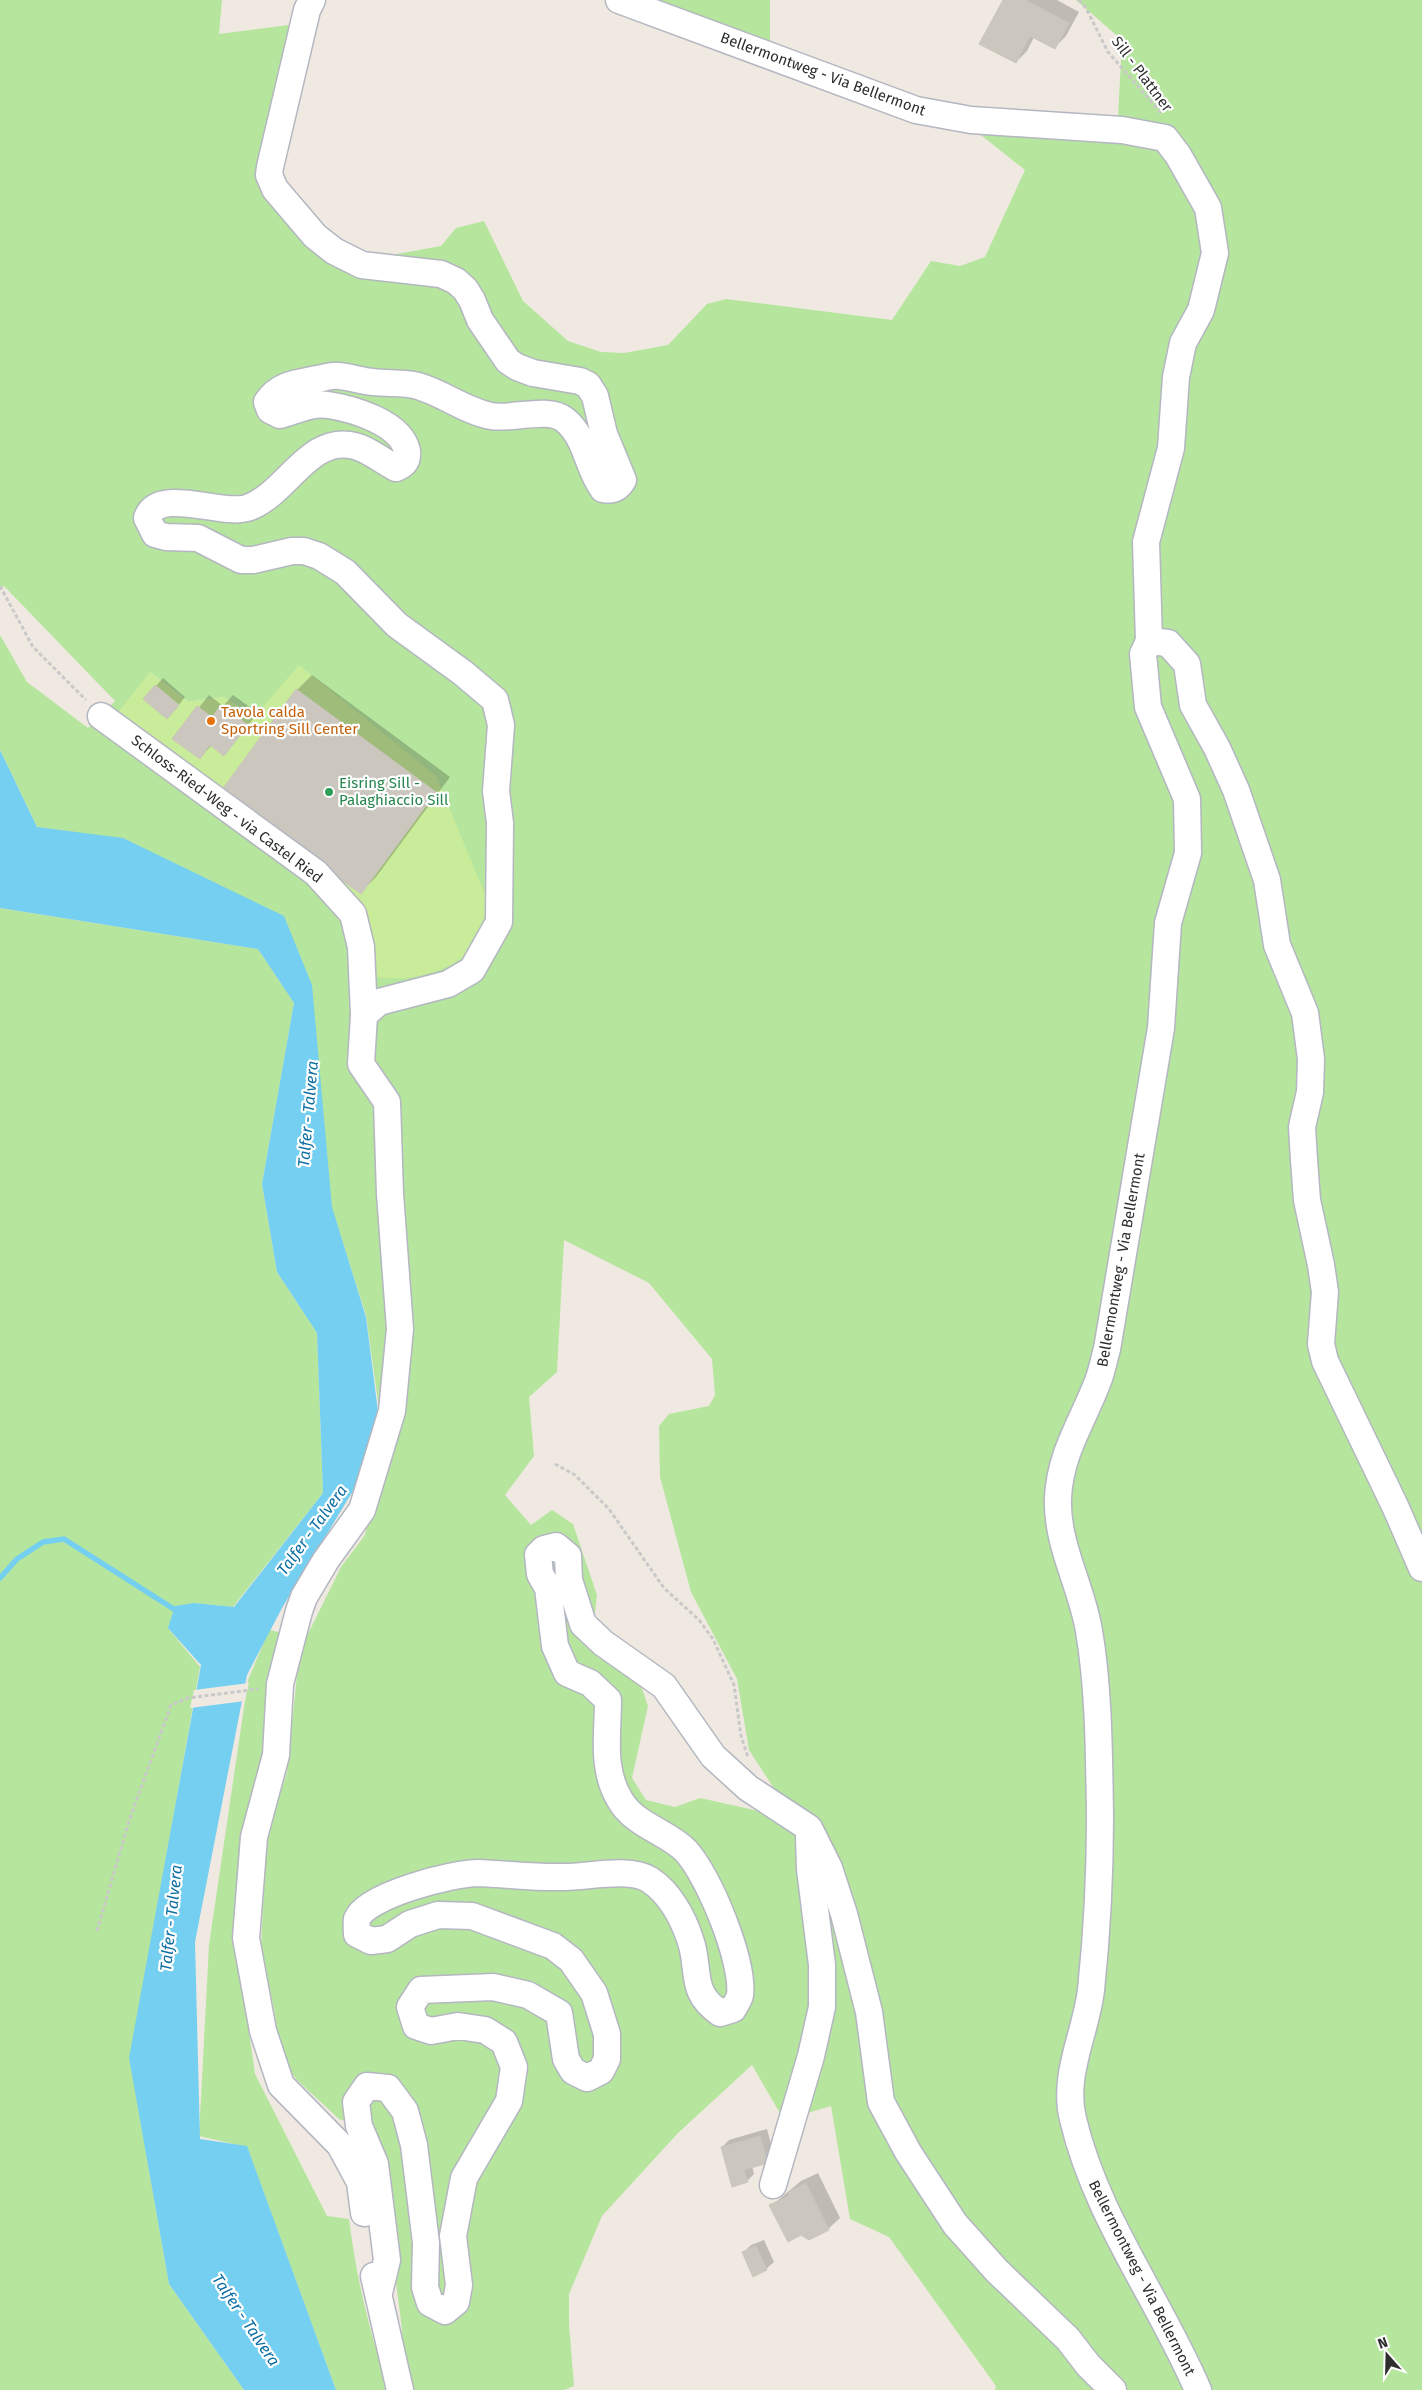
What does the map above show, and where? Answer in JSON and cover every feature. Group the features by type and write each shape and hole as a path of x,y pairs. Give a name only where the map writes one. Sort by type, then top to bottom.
{"street":[{"path":"312,0 307,10 270,167 269,175 276,189 314,236 348,260 362,265 441,274 456,281 465,289 472,300 480,320 508,361 517,367 534,373 580,381 588,385 595,396 604,434 623,480 620,487 612,491 603,489 596,480 581,439 564,419 538,414 504,418 490,416 416,385 372,382 338,375 288,384 273,394 267,402 270,410 280,415 315,404 328,404 386,424 401,436 408,458 403,465 396,468 356,446 338,444 310,457 281,487 246,508 234,510 168,502 158,504 150,510 148,518 156,534 166,537 198,538 241,560 304,551 332,562 345,572 397,625 463,673 495,700 501,724 496,790 500,823 499,922 472,970 448,984 379,1002 364,1015"},
{"name":"Bellermontweg - Via Bellermont","path":"619,0 916,110 971,120 1122,130 1166,138 1178,155 1208,208 1215,253 1201,310 1183,343 1176,377 1171,448 1146,542 1149,641 1143,654 1148,706 1187,799 1188,854 1168,923 1161,1028 1107,1349 1098,1381 1079,1421 1061,1470 1058,1499 1060,1526 1089,1628 1094,1662 1100,1818 1090,1993 1076,2046 1071,2096 1072,2115 1085,2164 1118,2235 1187,2364 1198,2390"},
{"path":"1149,641 1168,643 1187,664 1193,705 1217,748 1236,790 1267,880 1277,945 1305,1013 1311,1059 1310,1092 1302,1128 1307,1200 1325,1292 1321,1344 1325,1361 1395,1506 1422,1568"},
{"name":"Schloss-Ried-Weg - via Castel Ried","path":"101,716 316,873 353,914 361,947 364,1015 361,1064 387,1102 390,1194 400,1329 392,1411 362,1510 326,1560 304,1597 280,1684 276,1755 254,1837 246,1938 263,2031 281,2085 340,2145 360,2182 370,2265 379,2293 400,2390"},
{"path":"379,2293 387,2260 375,2164 359,2126 356,2102 367,2086 388,2088 405,2111 414,2145 426,2242 424,2287 430,2303 444,2311 456,2302 459,2285 453,2236 464,2178 509,2100 514,2067 504,2042 485,2030 458,2026 431,2031 416,2026 410,2007 421,1990 493,1987 528,1995 559,2013 566,2059 573,2071 586,2078 602,2070 607,2059 607,2034 594,1993 571,1960 553,1946 472,1916 438,1915 410,1924 387,1939 370,1941 357,1934 357,1919 369,1904 392,1894 432,1881 476,1873 560,1878 618,1873 649,1880 671,1900 691,1940 696,1978 706,2003 720,2013 733,2009 740,1997 738,1971 725,1927 701,1870 684,1849 644,1824 620,1801 608,1771 606,1743 608,1700 590,1683 567,1673 559,1655 556,1646 548,1588 540,1574 538,1555 544,1549 556,1546 568,1556 569,1580 583,1624 603,1643 664,1686 713,1756 748,1788 809,1828 829,1868 844,1914 869,2012 881,2102 908,2152 955,2224 996,2271 1068,2339 1088,2365 1113,2390"},
{"path":"773,2185 811,2056 822,2007 822,1965 810,1869 809,1828"}],"path":[{"name":"Sill - Plattner","path":"1079,0 1086,8 1108,52 1163,116 1166,138"},
{"path":"0,586 33,647 101,716"},
{"path":"555,1464 575,1475 610,1509 664,1588 699,1620 713,1639 734,1684 740,1736 753,1764"},
{"path":"97,1931 129,1821 171,1705 188,1698 280,1684"}],"green space":[{"path":"0,0 222,0 219,34 297,24 263,161 336,247 364,260 441,246 456,228 484,221 523,301 568,341 601,352 624,353 668,345 707,304 726,299 892,320 931,261 960,266 985,257 1025,170 967,124 1117,138 1122,40 1076,0 1422,0 1422,2390 995,2390 996,2386 889,2237 850,2219 831,2106 784,2120 752,2065 678,2133 602,2216 569,2294 569,2324 574,2386 564,2390 411,2390 399,2347 402,2329 381,2167 369,2128 339,2119 297,2080 282,2061 274,2009 261,1949 266,1838 287,1772 297,1675 306,1638 341,1567 365,1535 384,1445 366,1315 332,1209 284,916 37,827 0,750 0,635 27,682 88,728 115,701 4,586 0,589","holes":["150,672 188,702 223,697 255,716 385,978 313,881","564,1240 649,1283 712,1359 715,1395 709,1406 669,1414 659,1426 660,1477 691,1592 737,1679 749,1750 794,1819 700,1798 675,1807 646,1800 632,1778 648,1706 630,1654 594,1621 597,1595 573,1524 552,1510 531,1525 505,1495 534,1456 529,1397 557,1372"]},
{"path":"617,0 770,0 770,61"},
{"path":"299,665 436,776 489,904 487,925 479,940 470,951 444,968 414,977 399,978 381,977 354,970 349,935 332,901 116,715 150,672 188,702 223,697 255,716"},
{"path":"0,908 258,949 294,1003 262,1184 277,1272 317,1333 323,1493 233,1607 194,1603 168,1628 200,1667 130,2061 169,2284 244,2390 0,2390"},
{"path":"269,1630 283,1633 236,1941 255,2074 327,2216 349,2219 364,2305 389,2390 336,2390 247,2147 199,2136 209,1945 248,1680"}],"water":[{"name":"Talfer - Talvera","path":"0,750 37,827 123,838 284,916 312,985 332,1207 366,1317 382,1443 282,1608 247,1675 195,1942 200,2139 247,2146 336,2390 244,2390 169,2284 129,2058 201,1665 168,1628 175,1606 194,1603 234,1607 323,1493 317,1333 277,1272 262,1184 294,1003 258,949 0,908"}],"pier":[{"path":"249,1683 245,1701 190,1708 194,1690"}],"building":[{"path":"1003,0 1025,0 1069,23 1055,49 1030,36 1016,63 979,44"},
{"path":"155,685 179,705 167,719 143,699"},
{"name":"Eisring Sill - Palaghiaccio Sill","path":"296,689 436,792 361,894 221,791"},
{"path":"221,705 248,725 224,756 210,745 200,759 172,739 197,706 212,717"},
{"path":"760,2136 768,2163 744,2170 748,2182 732,2187 721,2147"},
{"path":"806,2183 829,2230 809,2240 801,2235 788,2242 769,2205 789,2196 788,2192"},
{"path":"756,2246 767,2270 753,2277 742,2252"}],"waterway":[{"path":"0,1578 17,1559 43,1542 64,1539 180,1613"}],"place":[{"name":"Tavola calda Sportring Sill Center","path":"211,721"},
{"name":"Eisring Sill - Palaghiaccio Sill","path":"329,792"}]}
